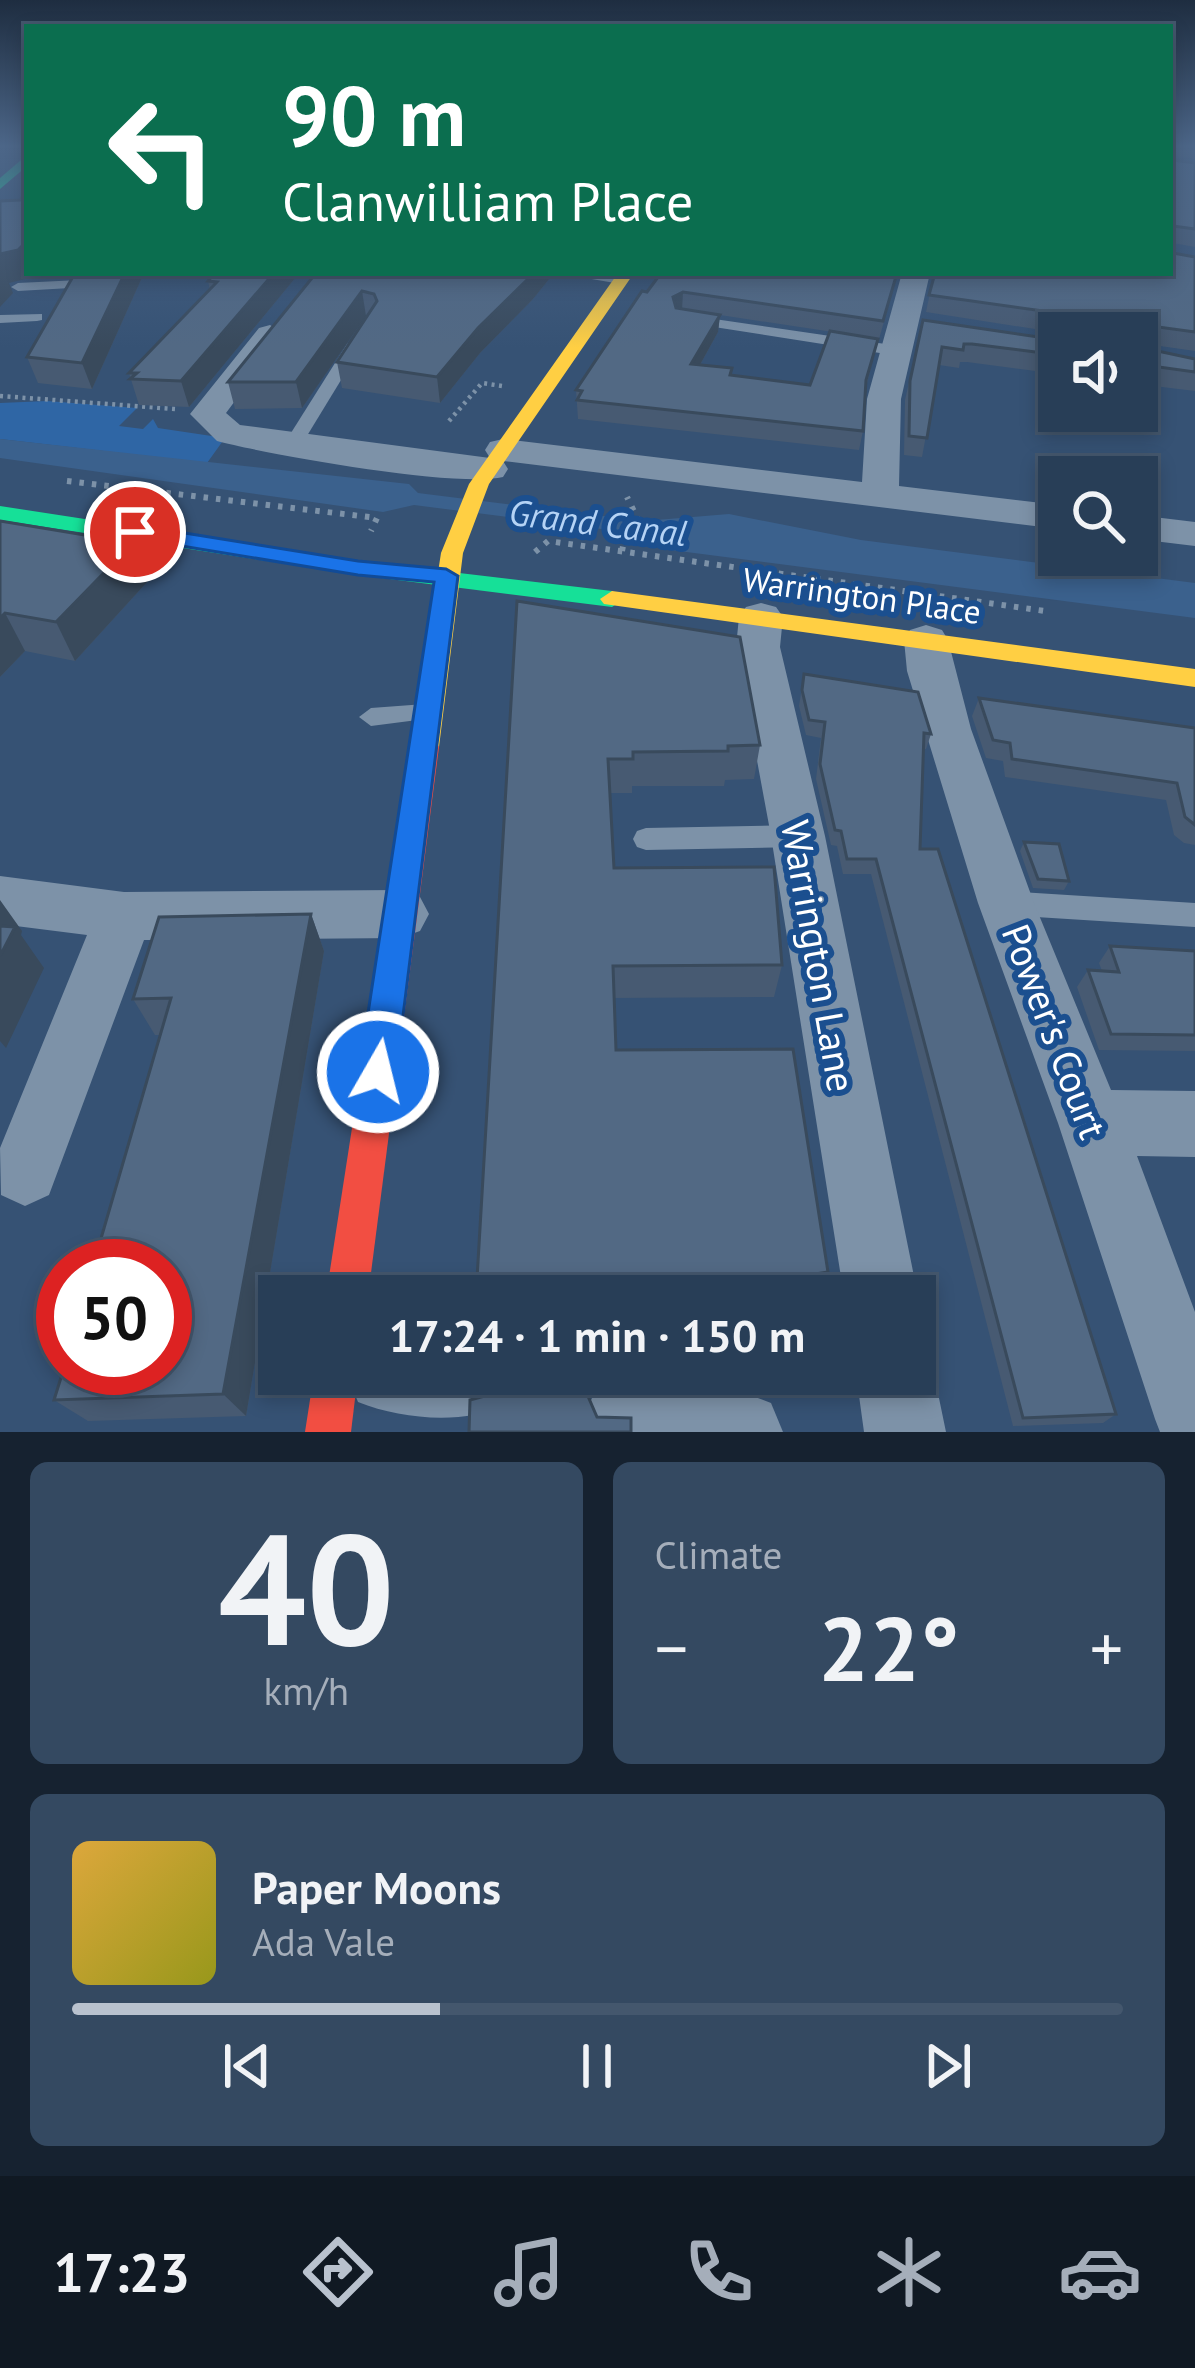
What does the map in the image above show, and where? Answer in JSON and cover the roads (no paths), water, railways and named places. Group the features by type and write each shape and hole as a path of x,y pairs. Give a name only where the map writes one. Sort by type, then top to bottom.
{"main road":[{"path":"350,1275 446,576 491,468 624,277"},
{"name":"Warrington Place","path":"0,513 358,568 761,617 1195,678"},
{"path":"328,1432 333,1395"}],"street":[{"path":"880,495 884,399 911,333 916,276"},
{"path":"294,304 206,414 229,434 491,468 880,495 1038,514"},
{"path":"1158,530 1195,534"},
{"name":"Warrington Lane","path":"761,617 758,646 798,836 877,1275"},
{"name":"Power's Court","path":"926,640 947,729 1006,903 1091,1123 1195,1419"},
{"path":"0,900 124,916 400,914"},
{"path":"25,1171 124,916"},
{"path":"1091,1123 1195,1124"},
{"path":"899,1395 905,1432"},
{"path":"629,1406 742,1432"}],"lane":[{"path":"18,287 110,283"},
{"path":"0,320 37,317"},
{"path":"681,318 911,333"},
{"path":"293,444 370,323"},
{"path":"371,717 428,712"},
{"path":"646,839 798,836"},
{"path":"1006,903 1195,915"}],"water":[{"name":"Grand Canal","path":"0,439 409,484 418,493 644,521 729,514 861,540 1038,563 1038,576 1141,576 1195,583 1195,618 671,550 640,534 414,505 383,512 0,458"}]}
